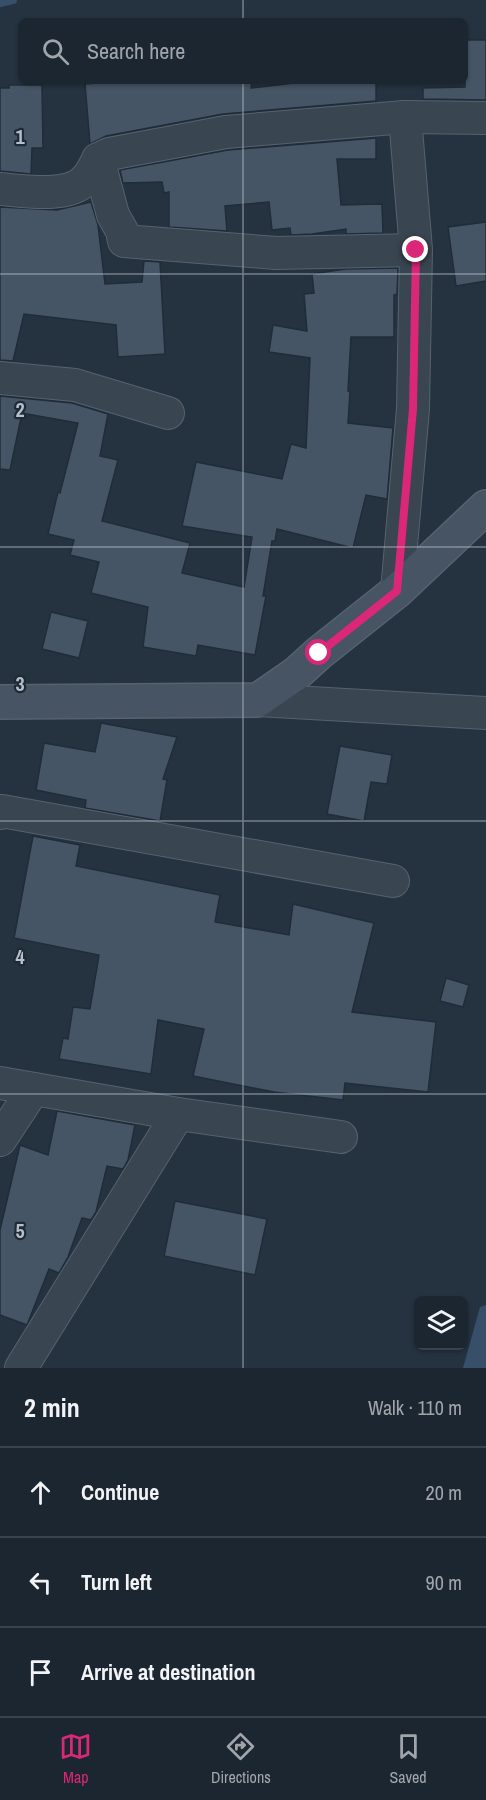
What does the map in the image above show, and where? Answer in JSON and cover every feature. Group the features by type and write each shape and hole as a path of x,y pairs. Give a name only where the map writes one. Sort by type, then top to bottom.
{"street":[{"path":"397,591 413,409 416,250 405,117"},
{"path":"0,189 50,192 77,187 87,179 98,159 109,154 226,132 405,117 486,118"},
{"path":"98,159 113,215 122,231 124,241 276,253 416,250"},
{"path":"0,378 75,385 168,413"},
{"path":"258,700 297,673 397,591 486,507"},
{"path":"0,702 258,700 486,713"},
{"path":"0,813 2,811 393,881"},
{"path":"0,1083 178,1114 341,1137"},
{"path":"0,1140 33,1090"},
{"path":"21,1368 178,1114"}],"water":[{"path":"486,1305 486,1368 463,1368 480,1307"}],"building":[{"path":"468,40 486,40 486,100 423,99 423,88 465,87 465,84 468,84"},
{"path":"85,84 252,84 251,88 286,84 376,84 376,101 223,114 106,136 90,144"},
{"path":"9,85 42,85 43,148 32,148 31,174 0,171 0,88 9,88"},
{"path":"376,138 376,159 337,159 341,205 382,204 383,233 346,234 346,229 291,235 290,228 272,230 269,202 225,206 227,231 169,227 169,192 164,193 162,182 123,183 120,170 228,150"},
{"path":"91,202 98,225 105,284 142,282 144,261 160,262 165,354 118,357 116,325 24,314 13,361 0,360 0,207 57,210"},
{"path":"486,222 486,281 456,286 448,227"},
{"path":"398,268 397,294 394,295 394,337 351,337 348,391 350,391 348,423 393,428 387,499 366,495 353,548 277,529 275,541 272,541 263,596 266,596 255,655 198,645 196,656 143,647 148,607 91,593 99,562 70,555 74,540 48,534 78,423 22,413 10,470 0,469 0,396 72,403 108,414 100,456 118,460 102,521 190,543 182,573 244,587 252,537 182,526 196,462 282,479 291,444 306,448 310,358 269,352 273,325 307,331 304,294 314,293 312,274 346,269"},
{"path":"51,612 88,621 79,658 42,649"},
{"path":"101,723 177,737 163,779 167,780 160,821 85,808 86,800 36,790 44,743 95,752"},
{"path":"340,746 392,755 387,784 371,782 364,821 327,814"},
{"path":"33,836 80,845 76,866 220,895 215,922 289,935 293,904 374,923 352,1012 436,1022 428,1092 345,1083 343,1100 274,1092 193,1076 204,1029 158,1020 151,1074 59,1059 63,1038 68,1039 73,1007 90,1009 99,955 14,938"},
{"path":"446,978 469,985 463,1007 440,1001"},
{"path":"57,1111 135,1125 128,1160 123,1169 107,1166 96,1212 91,1220 82,1218 68,1257 59,1273 49,1269 27,1325 0,1315 0,1230 20,1145 48,1155"},
{"path":"175,1201 267,1219 255,1275 164,1256"}],"waterway":[{"path":"0,3 13,0"}],"route":[{"path":"319,653 397,591 413,409 416,250"}]}
